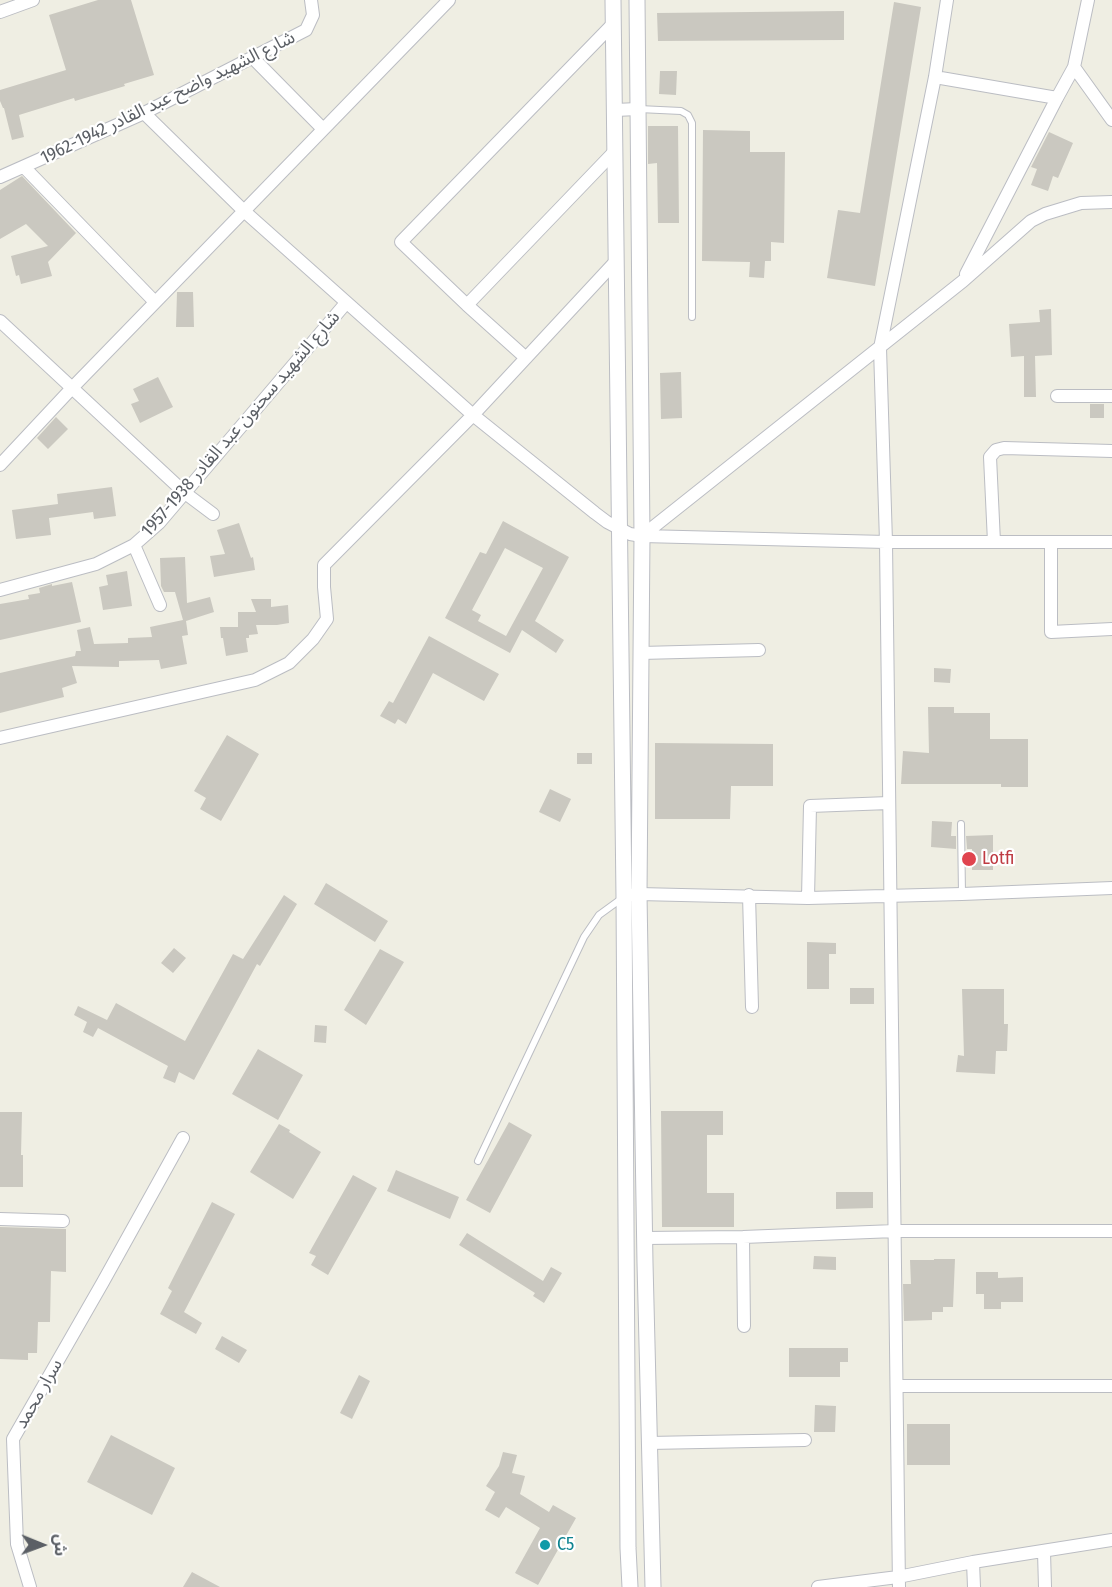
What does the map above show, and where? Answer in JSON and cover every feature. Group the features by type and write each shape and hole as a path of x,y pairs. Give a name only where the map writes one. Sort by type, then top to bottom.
{"street":[{"path":"0,12 33,0"},
{"name":"شارع الشهيد واضح عبد القادر 1942-1962","path":"0,177 144,113 306,30 313,15 311,0"},
{"path":"0,465 72,388 450,0"},
{"path":"613,0 619,529 644,1238 653,1587"},
{"path":"630,1587 626,1235 631,895 642,536 637,0"},
{"path":"899,1582 886,542 880,348 935,77 946,0"},
{"path":"963,281 1074,67 1087,0"},
{"path":"526,358 466,305 401,242 614,22"},
{"path":"253,58 323,129"},
{"path":"1074,67 1112,120"},
{"path":"935,77 1057,98"},
{"path":"615,110 638,109"},
{"path":"144,113 244,211 473,415 595,513 630,534 886,542 1112,542"},
{"path":"466,305 615,151"},
{"path":"24,167 156,302"},
{"path":"642,536 963,281 1030,221 1081,203 1112,202"},
{"path":"0,738 255,680 289,663 313,639 327,620 324,565 473,415 616,261"},
{"name":"شارع الشهيد سحنون عبد القادر 1938-1957","path":"0,590 96,564 134,545 159,524 346,303"},
{"path":"2,326 185,493 213,514"},
{"path":"1057,396 1112,396"},
{"path":"994,542 990,457 996,450 1004,448 1112,451"},
{"path":"1051,542 1051,632 1112,629"},
{"path":"134,545 160,605"},
{"path":"640,653 759,650"},
{"path":"808,898 810,806 889,802"},
{"path":"631,895 749,895 808,898 1112,888"},
{"path":"749,895 752,1007"},
{"name":"سرار محمد","path":"30,1587 17,1544 6,1439 104,1282 183,1138"},
{"path":"0,1219 63,1221"},
{"path":"644,1238 895,1231 1112,1231"},
{"path":"743,1237 744,1326"},
{"path":"897,1386 1112,1386"},
{"path":"649,1443 805,1440"},
{"path":"818,1587 899,1582 974,1563 1112,1540"},
{"path":"1044,1552 1045,1587"},
{"path":"974,1563 974,1587"}],"lane":[{"path":"638,109 681,111 688,115 692,123 692,317"},
{"path":"961,824 962,894"},
{"path":"478,1161 585,937 599,915 631,895"}],"building":[{"path":"98,0 131,0 154,75 75,101 74,98 19,115 24,137 12,140 0,101 0,90 66,70 49,15"},
{"path":"894,2 921,7 875,286 827,278 838,210 860,213"},
{"path":"844,11 844,40 658,41 657,13"},
{"path":"660,71 677,71 676,95 659,94"},
{"path":"648,126 678,126 679,223 658,223 657,163 648,164"},
{"path":"703,130 750,131 750,152 785,152 784,243 771,242 771,261 765,261 764,278 749,277 750,262 702,261"},
{"path":"1049,132 1073,143 1058,178 1053,176 1048,191 1031,185 1037,169 1031,167"},
{"path":"22,176 76,233 48,262 52,276 21,284 19,275 16,276 11,256 48,246 26,224 0,239 0,190"},
{"path":"177,292 193,292 194,327 176,327"},
{"path":"1051,309 1052,355 1035,356 1036,397 1024,397 1024,356 1011,357 1009,324 1040,322 1039,310"},
{"path":"681,372 682,418 661,419 660,373"},
{"path":"158,377 173,407 140,423 131,404 139,401 133,389"},
{"path":"1090,404 1104,404 1104,418 1090,418"},
{"path":"56,417 68,429 48,449 37,438"},
{"path":"112,487 116,516 94,519 93,512 49,518 51,535 16,539 12,510 58,504 57,494"},
{"path":"503,521 569,557 535,621 564,640 556,653 522,630 510,653 445,618 480,552 486,554","holes":["505,548 543,568 506,636 478,621 481,615 472,610"]},
{"path":"239,523 251,558 253,557 255,570 214,577 210,556 225,554 217,530"},
{"path":"185,557 187,603 210,597 214,612 186,621 188,635 182,636 187,664 161,669 159,660 119,661 119,667 72,666 77,683 62,688 64,697 0,713 0,673 75,656 76,651 81,651 77,630 90,627 94,644 128,643 128,638 152,637 150,627 183,620 175,592 164,592 161,586 160,558"},
{"path":"127,571 132,606 103,610 99,587 108,585 106,575"},
{"path":"72,582 81,622 0,640 0,604 29,599 28,595 40,593 39,588 52,584 52,586"},
{"path":"251,599 271,599 271,607 288,605 289,623 256,625 258,634 249,635 249,638 246,638 248,652 226,656 220,627 238,627 238,612 256,612"},
{"path":"429,636 499,674 484,701 433,673 406,724 398,719 395,724 380,716 389,701 393,703"},
{"path":"934,668 951,669 950,683 934,682"},
{"path":"928,707 954,707 954,713 990,713 990,739 1028,739 1028,787 1001,787 1001,784 901,784 903,751 929,753"},
{"path":"227,735 259,754 221,821 200,809 206,798 194,791"},
{"path":"655,743 773,744 773,786 731,786 730,819 655,819"},
{"path":"577,753 592,753 592,764 577,764"},
{"path":"550,789 571,799 560,822 539,812"},
{"path":"932,821 952,822 951,836 956,836 956,849 931,847"},
{"path":"993,835 993,870 972,870 972,849 967,849 966,836"},
{"path":"326,883 388,921 375,942 314,904"},
{"path":"284,895 297,904 260,966 257,964 194,1080 179,1072 175,1083 163,1078 168,1066 98,1028 93,1037 83,1032 87,1022 74,1015 78,1006 107,1020 116,1003 185,1041 233,954 243,959"},
{"path":"807,942 836,943 836,954 829,954 829,989 807,989"},
{"path":"174,948 186,958 173,973 161,963"},
{"path":"380,949 404,962 366,1025 344,1010"},
{"path":"850,988 874,988 874,1004 850,1004"},
{"path":"962,989 1004,989 1004,1024 1008,1024 1007,1051 996,1051 995,1074 956,1072 958,1055 964,1056"},
{"path":"315,1025 327,1026 326,1043 314,1042"},
{"path":"258,1049 303,1075 278,1120 232,1094"},
{"path":"661,1111 723,1111 723,1135 707,1135 707,1193 734,1193 734,1227 662,1227"},
{"path":"0,1112 22,1112 23,1187 0,1187"},
{"path":"509,1122 532,1135 490,1213 466,1200"},
{"path":"279,1124 321,1152 293,1199 250,1172"},
{"path":"396,1170 459,1197 450,1219 387,1191"},
{"path":"353,1175 377,1188 328,1275 311,1265 316,1256 309,1253"},
{"path":"836,1192 873,1192 873,1208 836,1209"},
{"path":"212,1202 235,1214 184,1312 202,1323 196,1334 160,1314 172,1291 168,1288"},
{"path":"0,1227 66,1229 66,1272 51,1271 50,1322 38,1322 37,1353 28,1353 28,1360 0,1359"},
{"path":"467,1233 543,1281 551,1267 562,1273 544,1303 533,1296 535,1293 459,1245"},
{"path":"814,1256 836,1257 836,1270 813,1269"},
{"path":"955,1259 953,1307 943,1307 943,1312 932,1312 932,1320 904,1321 903,1284 911,1284 910,1260"},
{"path":"976,1272 998,1272 998,1278 1023,1277 1023,1302 1001,1302 1001,1309 984,1309 984,1294 976,1294"},
{"path":"222,1336 247,1350 239,1363 215,1349"},
{"path":"789,1348 848,1348 848,1362 840,1362 840,1377 789,1377"},
{"path":"359,1375 370,1381 352,1419 340,1413"},
{"path":"815,1405 836,1406 835,1432 814,1432"},
{"path":"907,1424 950,1424 950,1465 907,1465"},
{"path":"111,1435 175,1468 152,1515 87,1482"},
{"path":"503,1452 517,1455 512,1473 525,1476 520,1494 549,1512 553,1505 576,1518 538,1585 515,1573 540,1528 506,1507 499,1518 485,1510 495,1492 486,1486 499,1466"},
{"path":"192,1572 220,1587 183,1587"}],"place":[{"name":"Lotfi","path":"969,859"},
{"name":"C5","path":"545,1545"}]}
